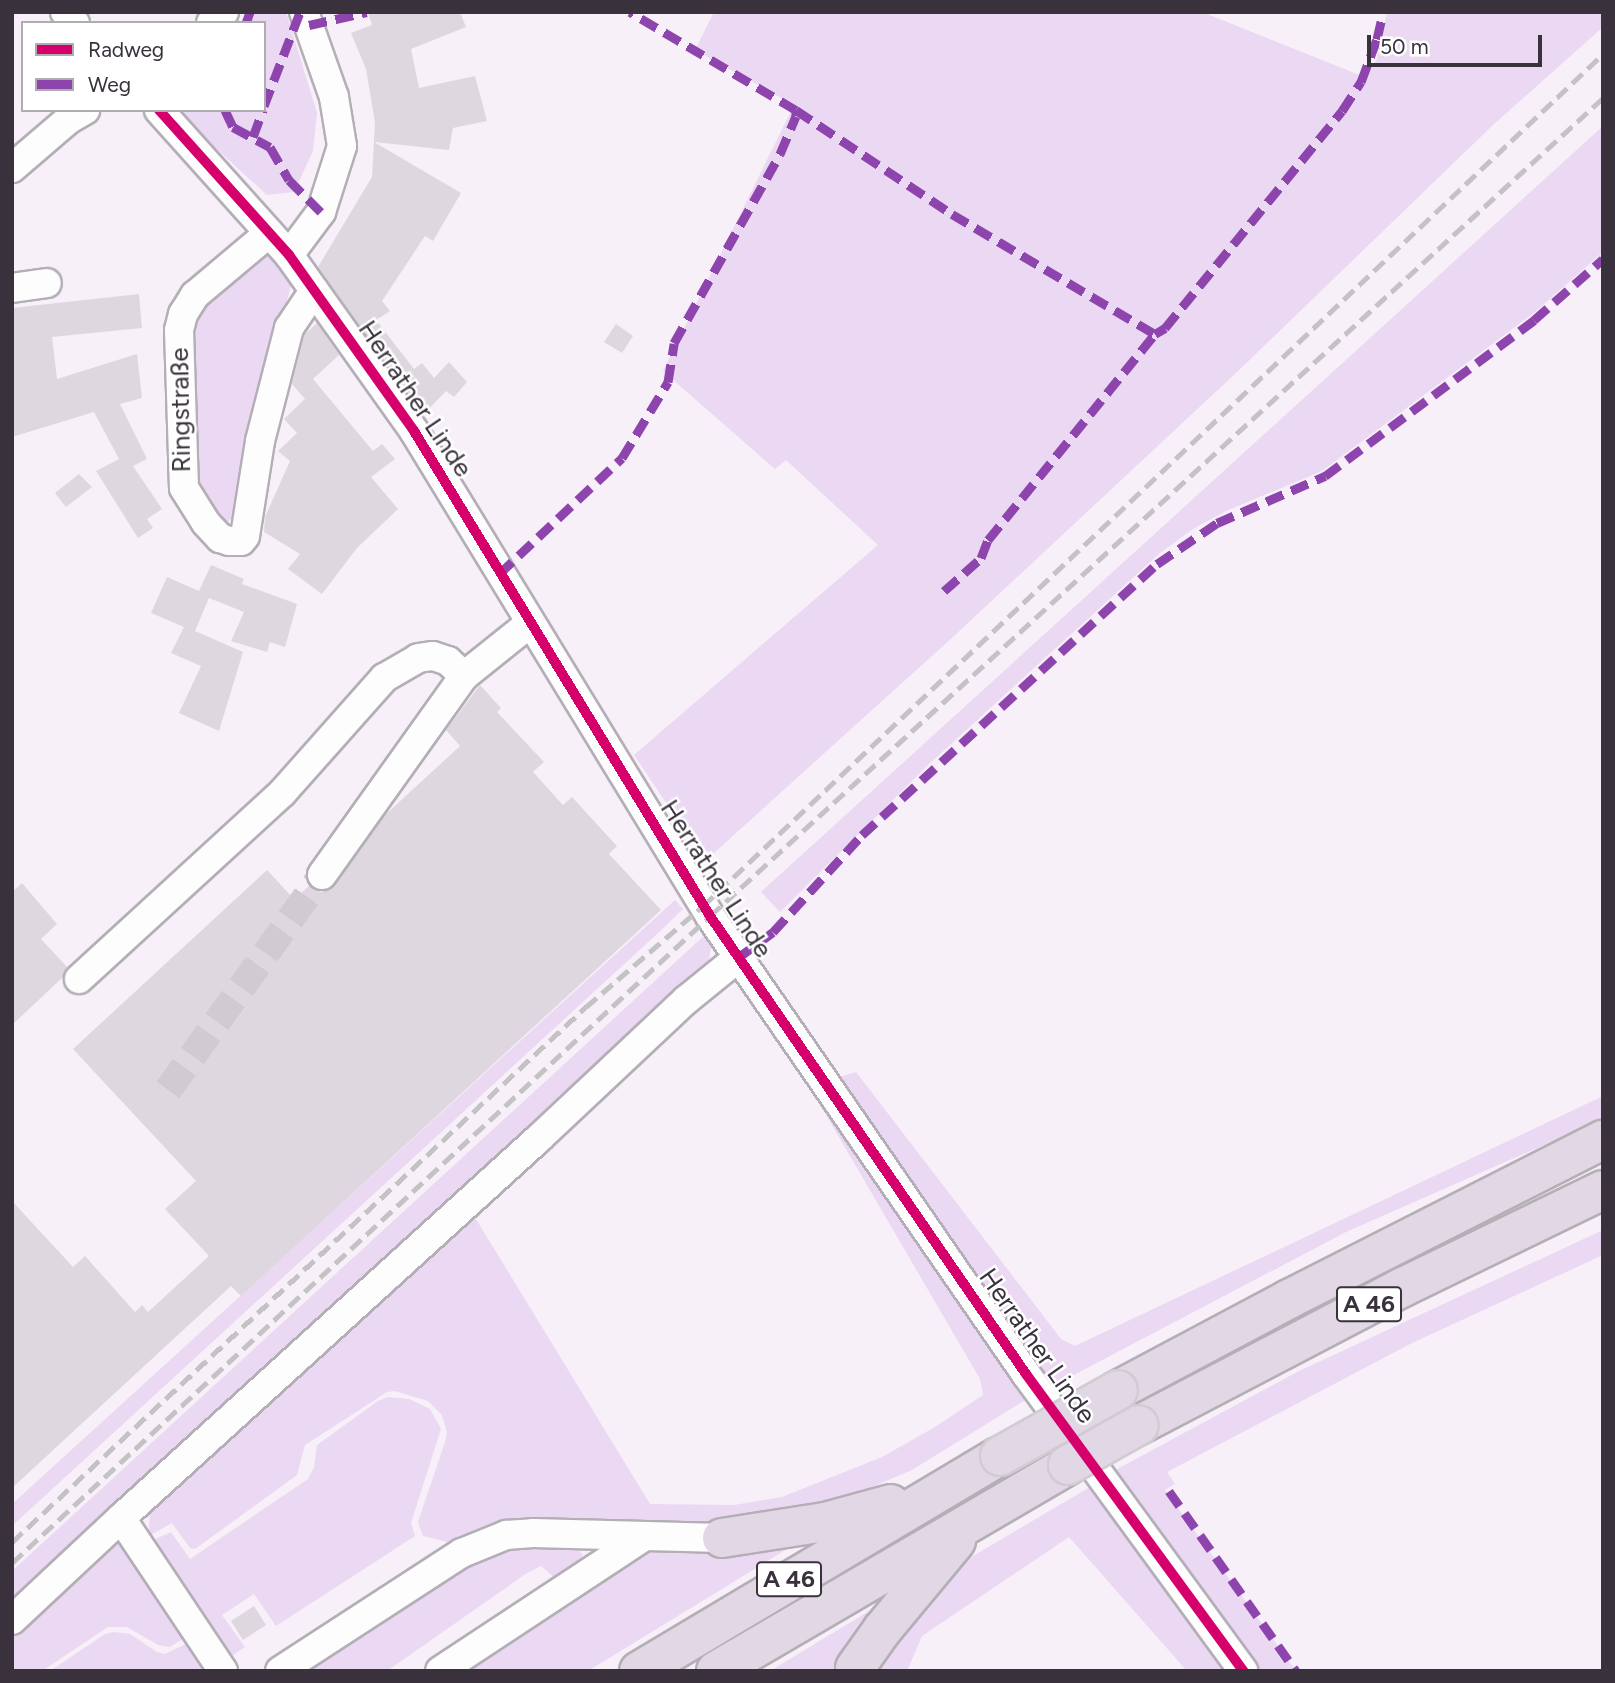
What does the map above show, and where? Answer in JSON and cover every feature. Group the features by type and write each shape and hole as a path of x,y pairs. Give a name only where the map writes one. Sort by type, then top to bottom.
{"highway":[{"name":"A 46","path":"639,1671 1000,1456 1118,1390 1289,1299 1603,1140"},
{"name":"A 46","path":"716,1671 1139,1424 1403,1287 1603,1190"},
{"path":"722,1538 825,1522 941,1491"},
{"path":"854,1669 882,1630 974,1520"}],"street":[{"path":"289,255 321,212 342,146 334,97 304,12"},
{"path":"12,169 68,120 82,112"},
{"name":"Herrather Linde","path":"161,112 289,255 414,430 702,906 1026,1374 1243,1671"},
{"name":"Ringstraße","path":"269,233 195,295 183,314 179,330 184,488 206,523 220,538 241,541 245,536 260,442 289,328 314,291"},
{"path":"12,288 47,283"},
{"path":"322,874 464,676 529,624"},
{"path":"79,979 282,793 384,678 400,666 418,658 433,656 448,661 464,676"},
{"path":"12,1620 686,1000 739,957"},
{"path":"121,1518 223,1671"},
{"path":"280,1671 462,1553 506,1535 533,1532 722,1538"},
{"path":"440,1671 643,1537"}],"shaded area":[{"path":"254,12 286,12 317,113 313,151 294,192 267,195 183,118 181,112 266,112 266,21 243,21"},
{"path":"714,12 1202,12 1367,78 1377,58 1387,12 1603,12 1603,27 1493,125 1237,372 954,636 705,861 634,755 878,545 786,460 775,469 663,371 794,105 695,50"},
{"path":"1603,126 1603,252 1535,312 1322,471 1226,511 1193,529 1160,553 928,765 780,912 761,892"},
{"path":"267,247 294,273 233,517 222,527 196,500 188,335 205,300"},
{"path":"675,900 683,909 657,934 12,1526 12,1504"},
{"path":"707,933 711,946 709,961 656,1007 660,1012 114,1518 192,1633 170,1647 158,1645 127,1627 108,1627 42,1671 12,1671 12,1571"},
{"path":"856,1072 1061,1339 1075,1346 1603,1096 1603,1119 1346,1232 1049,1388 836,1078"},
{"path":"818,1093 1027,1399 912,1470 829,1505 764,1522 643,1530 551,1519 514,1522 448,1542 423,1536 418,1522 445,1442 447,1432 442,1415 428,1401 395,1391 387,1392 305,1445 297,1475 195,1549 190,1548 172,1523 149,1536 150,1505 471,1211 650,1504 734,1505 782,1497 882,1457 935,1427 983,1395 980,1379 815,1096"},
{"path":"1603,1230 1603,1255 1412,1343 1167,1472 1175,1484 1165,1490 1296,1671 1253,1671 1108,1474 1299,1371"},
{"path":"388,1397 409,1399 430,1409 441,1429 411,1523 415,1536 276,1626 254,1594 222,1615 245,1647 226,1660 149,1542 171,1532 190,1559 308,1479 314,1467 317,1445 378,1401"},
{"path":"1090,1487 1224,1671 1187,1671 1069,1537 922,1636 907,1671 868,1671 961,1563"},
{"path":"805,1538 588,1671 461,1671 641,1552 746,1549"},
{"path":"510,1544 574,1544 583,1555 578,1564 557,1580 541,1566 527,1573 387,1671 299,1671 474,1555"},
{"path":"889,1599 842,1671 770,1671"},
{"path":"105,1634 130,1634 157,1652 165,1654 196,1639 207,1666 201,1671 50,1671"}],"building":[{"path":"368,12 460,12 466,27 411,49 419,88 475,76 487,121 453,128 449,150 374,142 461,193 433,241 425,236 382,301 390,311 376,320 414,369 422,363 434,378 449,362 467,382 454,397 446,391 423,415 413,401 418,395 412,400 318,267 372,177 375,123 366,69 351,33 372,25"},
{"path":"139,294 142,328 52,337 57,379 137,354 142,398 120,404 147,459 133,466 162,509 147,519 153,528 138,538 96,471 119,459 94,412 12,437 12,308"},
{"path":"317,323 339,355 313,379 373,451 382,444 395,459 371,477 398,509 357,548 322,594 288,569 300,554 264,532 265,517 290,461 278,451 297,433 284,419 305,399 292,384 304,335"},
{"path":"616,324 633,336 622,353 604,342"},
{"path":"79,474 92,487 66,507 55,493"},
{"path":"211,565 244,579 242,584 297,604 285,647 270,642 267,652 231,641 244,612 209,598 195,631 243,652 219,731 179,713 201,666 171,653 184,627 151,613 167,577 199,591"},
{"path":"480,685 501,708 497,712 544,762 533,772 563,805 572,797 617,846 609,854 661,910 241,1296 231,1286 12,1488 12,1201 73,1267 85,1256 135,1312 142,1305 148,1312 209,1256 165,1209 196,1181 73,1049 267,870 294,899 310,885 321,892 335,885 385,815 460,746 446,730"},
{"path":"22,883 57,924 41,939 67,967 63,977 12,1025 12,892"},
{"path":"254,1606 266,1625 243,1640 231,1621"}],"tunnel":[{"path":"168,1090 322,875"}],"railway":[{"path":"12,1542 586,1007 703,906 1603,54"},
{"path":"12,1563 710,916 1603,98"}],"marked path":[{"path":"247,21 250,12"},
{"path":"266,101 300,12"},
{"path":"309,25 367,12"},
{"path":"499,574 622,458 668,382 674,343 780,154 796,116 796,110 630,12"},
{"path":"796,110 952,214 1155,334 1165,328 1342,111 1361,82 1377,39 1383,12"},
{"path":"226,112 233,127 270,147 289,180 321,212"},
{"path":"253,137 262,112"},
{"path":"739,957 773,932 862,835 1157,564 1217,523 1325,476 1534,320 1603,259"},
{"path":"944,591 981,558 988,540 1155,334"},
{"path":"1169,1491 1296,1671"}],"cycle path":[{"path":"161,112 289,255 414,431 710,916 1026,1374 1243,1671"}]}
